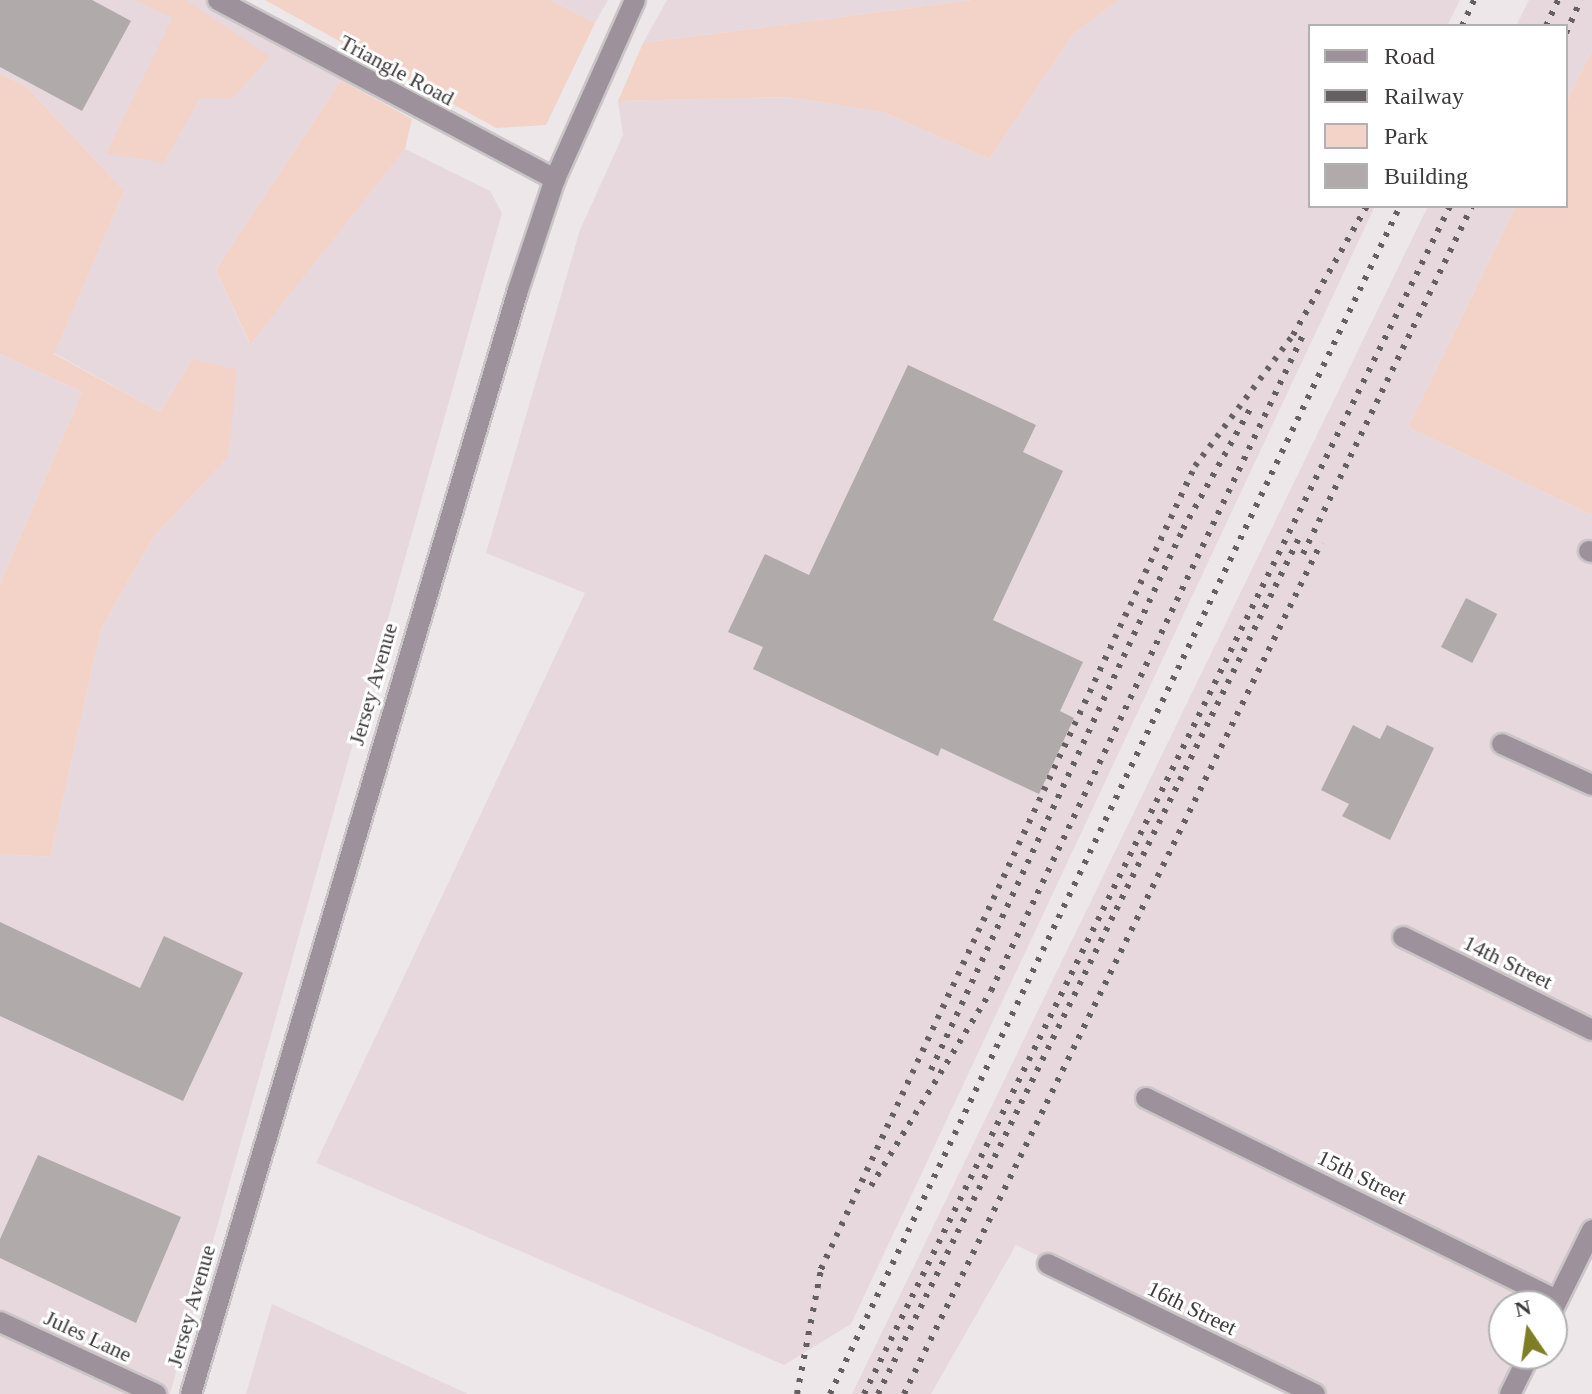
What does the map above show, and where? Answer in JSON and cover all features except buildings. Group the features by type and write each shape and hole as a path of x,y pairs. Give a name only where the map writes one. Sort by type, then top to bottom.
{"street":[{"name":"Triangle Road","path":"218,0 555,179"},
{"name":"Jersey Avenue","path":"191,1394 457,481 555,179 635,0"},
{"path":"1502,744 1592,785"},
{"name":"14th Street","path":"1403,937 1592,1030"},
{"name":"15th Street","path":"1146,1098 1525,1290"},
{"path":"1562,1290 1592,1230"},
{"name":"16th Street","path":"1048,1264 1315,1394"},
{"name":"Jules Lane","path":"0,1322 156,1394"},
{"path":"1510,1394 1522,1370"}],"shaded area":[{"path":"0,0 225,0 351,65 216,270 249,343 405,149 490,191 502,213 170,1394 0,1394 0,854 50,857 101,629 152,539 228,457 193,359 160,412 54,353 124,191 26,86 0,74"},
{"path":"551,0 608,0 595,23"},
{"path":"667,0 972,0 643,43"},
{"path":"1119,0 1460,0 1448,24 1308,24 1308,208 1374,208 851,1324 784,1365 316,1163 585,593 486,553 580,230 623,135 618,101 789,97 883,112 989,159 1073,34"},
{"path":"1529,0 1592,0 1592,50 1568,99 1568,24 1517,24"},
{"path":"1427,208 1515,208 1408,427 1592,515 1592,1238 1567,1290 1488,1290 1488,1370 1528,1370 1517,1394 1323,1394 1016,1245 931,1394 852,1394"},
{"path":"0,354 82,392 0,584"},
{"path":"272,1304 468,1394 246,1394"}],"green space":[{"path":"135,0 186,0 270,57 233,98 200,98 164,162 106,154 172,18"},
{"path":"265,0 551,0 595,23 546,125 496,128"},
{"path":"972,0 1119,0 1073,34 989,159 883,112 789,97 618,101 643,43"},
{"path":"1592,50 1592,515 1408,427 1515,208 1568,208 1568,99"},
{"path":"0,74 26,86 124,191 54,354 160,412 193,359 237,370 228,457 152,539 101,629 50,857 0,854 0,584 82,392 0,354"},
{"path":"341,80 412,119 405,149 250,344 216,270"}],"railway":[{"path":"1463,24 1474,0"},
{"path":"1547,24 1558,0"},
{"path":"1568,29 1581,0"},
{"path":"797,1394 821,1269 1195,466 1293,335 1366,208"},
{"path":"830,1394 1399,208"},
{"path":"864,1394 1449,208"},
{"path":"1303,554 1471,208"},
{"path":"871,1186 991,991 1305,331"},
{"path":"931,1070 1183,529 1253,404"},
{"path":"878,1394 1301,534"},
{"path":"904,1394 1321,543"}]}
